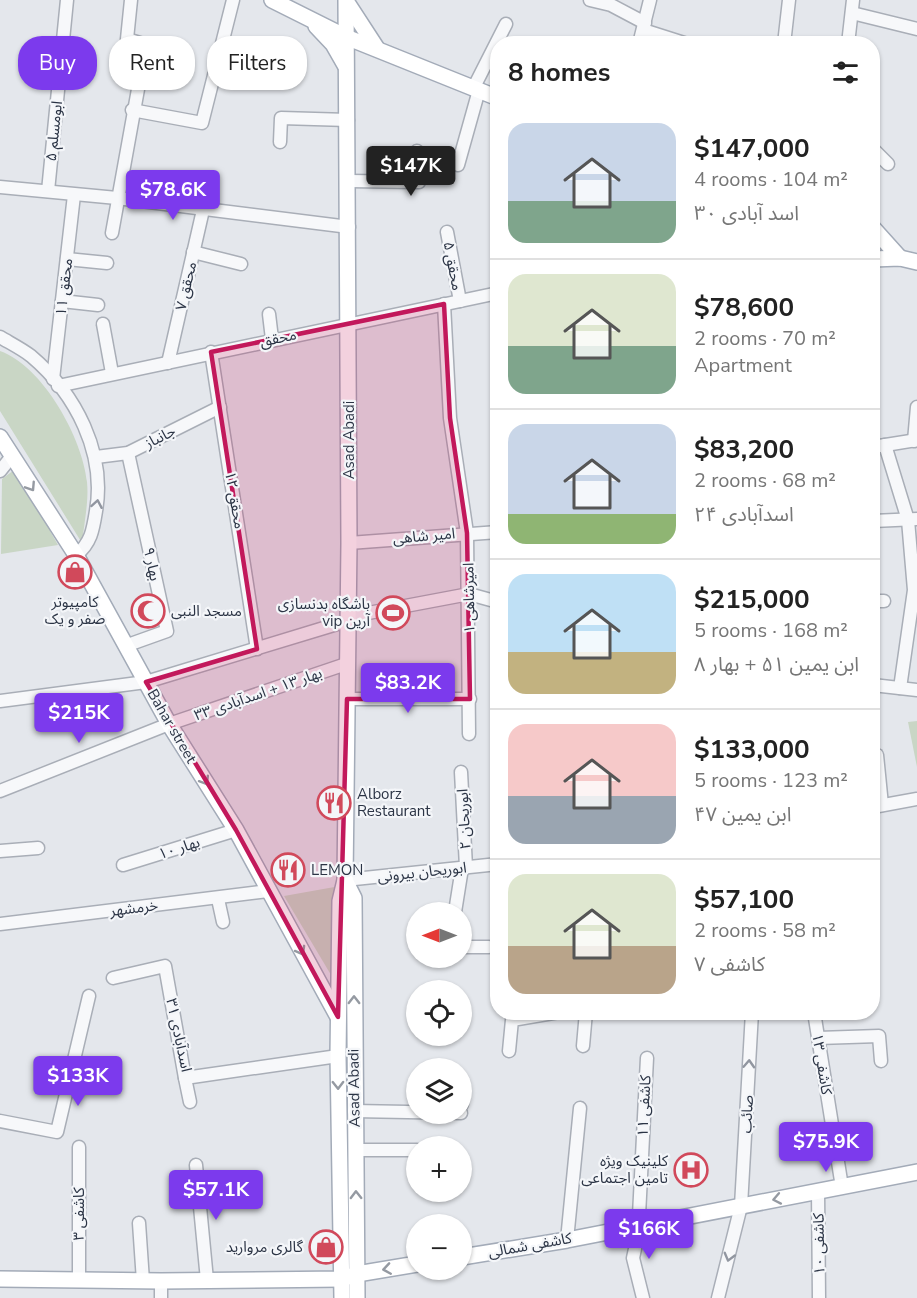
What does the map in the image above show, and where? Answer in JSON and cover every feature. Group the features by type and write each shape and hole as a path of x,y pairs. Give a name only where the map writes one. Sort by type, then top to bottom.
{"main road":[{"path":"272,0 346,37 490,94"},
{"path":"346,1 355,19 378,49"},
{"name":"Asad Abadi","path":"342,1298 338,1017 340,901 345,880 346,664 350,543 346,1"},
{"path":"308,18 333,44 347,69"},
{"path":"880,236 900,258"},
{"path":"880,259 900,258 917,262"},
{"name":"Bahar street","path":"0,437 76,555 169,724 236,830 338,1017"},
{"name":"Asad Abadi","path":"345,880 354,898 357,1298"},
{"name":"کاشفی شمالی","path":"472,1255 637,1226 741,1211 818,1191 917,1172"},
{"path":"0,1279 80,1281 342,1279 357,1274 406,1266"}],"street":[{"name":"ابومسلم ۵","path":"48,191 68,0"},
{"path":"112,233 132,110 146,45 127,39 131,0"},
{"path":"132,110 202,123 233,0"},
{"path":"590,0 611,5 644,26 668,36"},
{"path":"641,36 650,0"},
{"path":"785,36 789,0"},
{"path":"849,36 853,0"},
{"path":"852,13 917,29"},
{"path":"501,36 506,24"},
{"path":"458,165 477,88 490,59"},
{"path":"280,142 281,118 348,120"},
{"path":"349,181 419,182 417,151"},
{"path":"880,156 888,164"},
{"path":"0,187 117,198 349,227"},
{"name":"محقق ۱۱","path":"56,383 62,301 74,195"},
{"name":"محقق ۷","path":"168,363 203,210"},
{"name":"محقق ۵","path":"447,232 460,301"},
{"path":"193,252 241,264"},
{"path":"67,260 107,263"},
{"name":"محقق","path":"56,383 168,363 272,339 490,295"},
{"path":"62,301 98,305"},
{"name":"امیرشاهی ۱","path":"444,304 450,418 467,532 469,734"},
{"path":"269,314 272,339"},
{"path":"103,324 112,374"},
{"path":"0,337 31,356 56,383 76,411 96,457 100,487 92,537 86,548 76,555"},
{"name":"محقق ۱۲","path":"211,352 257,649"},
{"path":"880,446 915,440 917,406"},
{"name":"جانباز","path":"96,457 128,453 220,407"},
{"path":"880,448 913,519 914,590 900,688"},
{"name":"بهار ۹","path":"125,646 167,631 128,453"},
{"path":"0,471 12,456"},
{"path":"880,521 913,519"},
{"name":"امیر شاهی","path":"350,543 467,532 490,532"},
{"path":"0,701 146,682 347,619 469,594 490,600"},
{"name":"بهار ۱۳ + اسدآبادی ۳۳","path":"0,791 169,724 346,664"},
{"path":"880,686 917,690"},
{"path":"347,699 470,699"},
{"name":"ابوریحان ۲","path":"457,902 464,867 461,772"},
{"path":"880,806 917,800"},
{"name":"بهار ۱۰","path":"123,865 236,830"},
{"path":"0,851 38,848"},
{"name":"ابوریحان بیرونی","path":"345,880 490,865"},
{"name":"خرمشهر","path":"0,924 218,899 268,891"},
{"path":"218,899 223,922"},
{"path":"472,947 489,947"},
{"name":"اسدآبادی ۳۱","path":"113,978 165,966 185,1078 338,1056"},
{"path":"0,1120 57,1132 89,996"},
{"path":"509,1051 512,1020"},
{"path":"583,1046 585,1020"},
{"name":"صائب","path":"718,1298 741,1211 752,1020"},
{"name":"کاشفی ۱۳","path":"815,1020 842,1187"},
{"path":"818,1038 879,1036 881,1061"},
{"name":"کاشفی ۱۱","path":"643,1298 633,1258 637,1226 646,1058"},
{"path":"185,1078 190,1102"},
{"path":"567,1240 580,1108"},
{"path":"354,1111 406,1112"},
{"name":"کاشفی ۳","path":"79,1147 80,1281"},
{"path":"356,1150 406,1150"},
{"path":"196,1165 207,1280"},
{"name":"کاشفی ۱۰","path":"818,1191 819,1298"},
{"path":"139,1223 143,1281"},
{"path":"161,1281 161,1298"}],"highlighted area":[{"path":"444,304 450,418 467,533 470,699 347,699 338,1017 236,830 146,682 257,649 211,352"}],"green space":[{"path":"0,351 16,359 45,388 58,406 78,446 87,482 87,505 82,543 0,411"},
{"path":"14,470 59,529 50,531 58,545 1,554 2,479"},
{"path":"917,721 917,767 908,722"},
{"path":"340,886 334,980 284,896"}],"place":[{"name":"کامپیوتر صفر و یک","path":"75,572"},
{"name":"مسجد النبی","path":"148,611"},
{"name":"باشگاه بدنسازی vip آرین","path":"393,613"},
{"name":"Alborz Restaurant","path":"334,803"},
{"name":"LEMON","path":"288,870"},
{"name":"کلینیک ویژه تامین اجتماعی","path":"691,1170"},
{"name":"گالری مروارید","path":"326,1247"}]}
